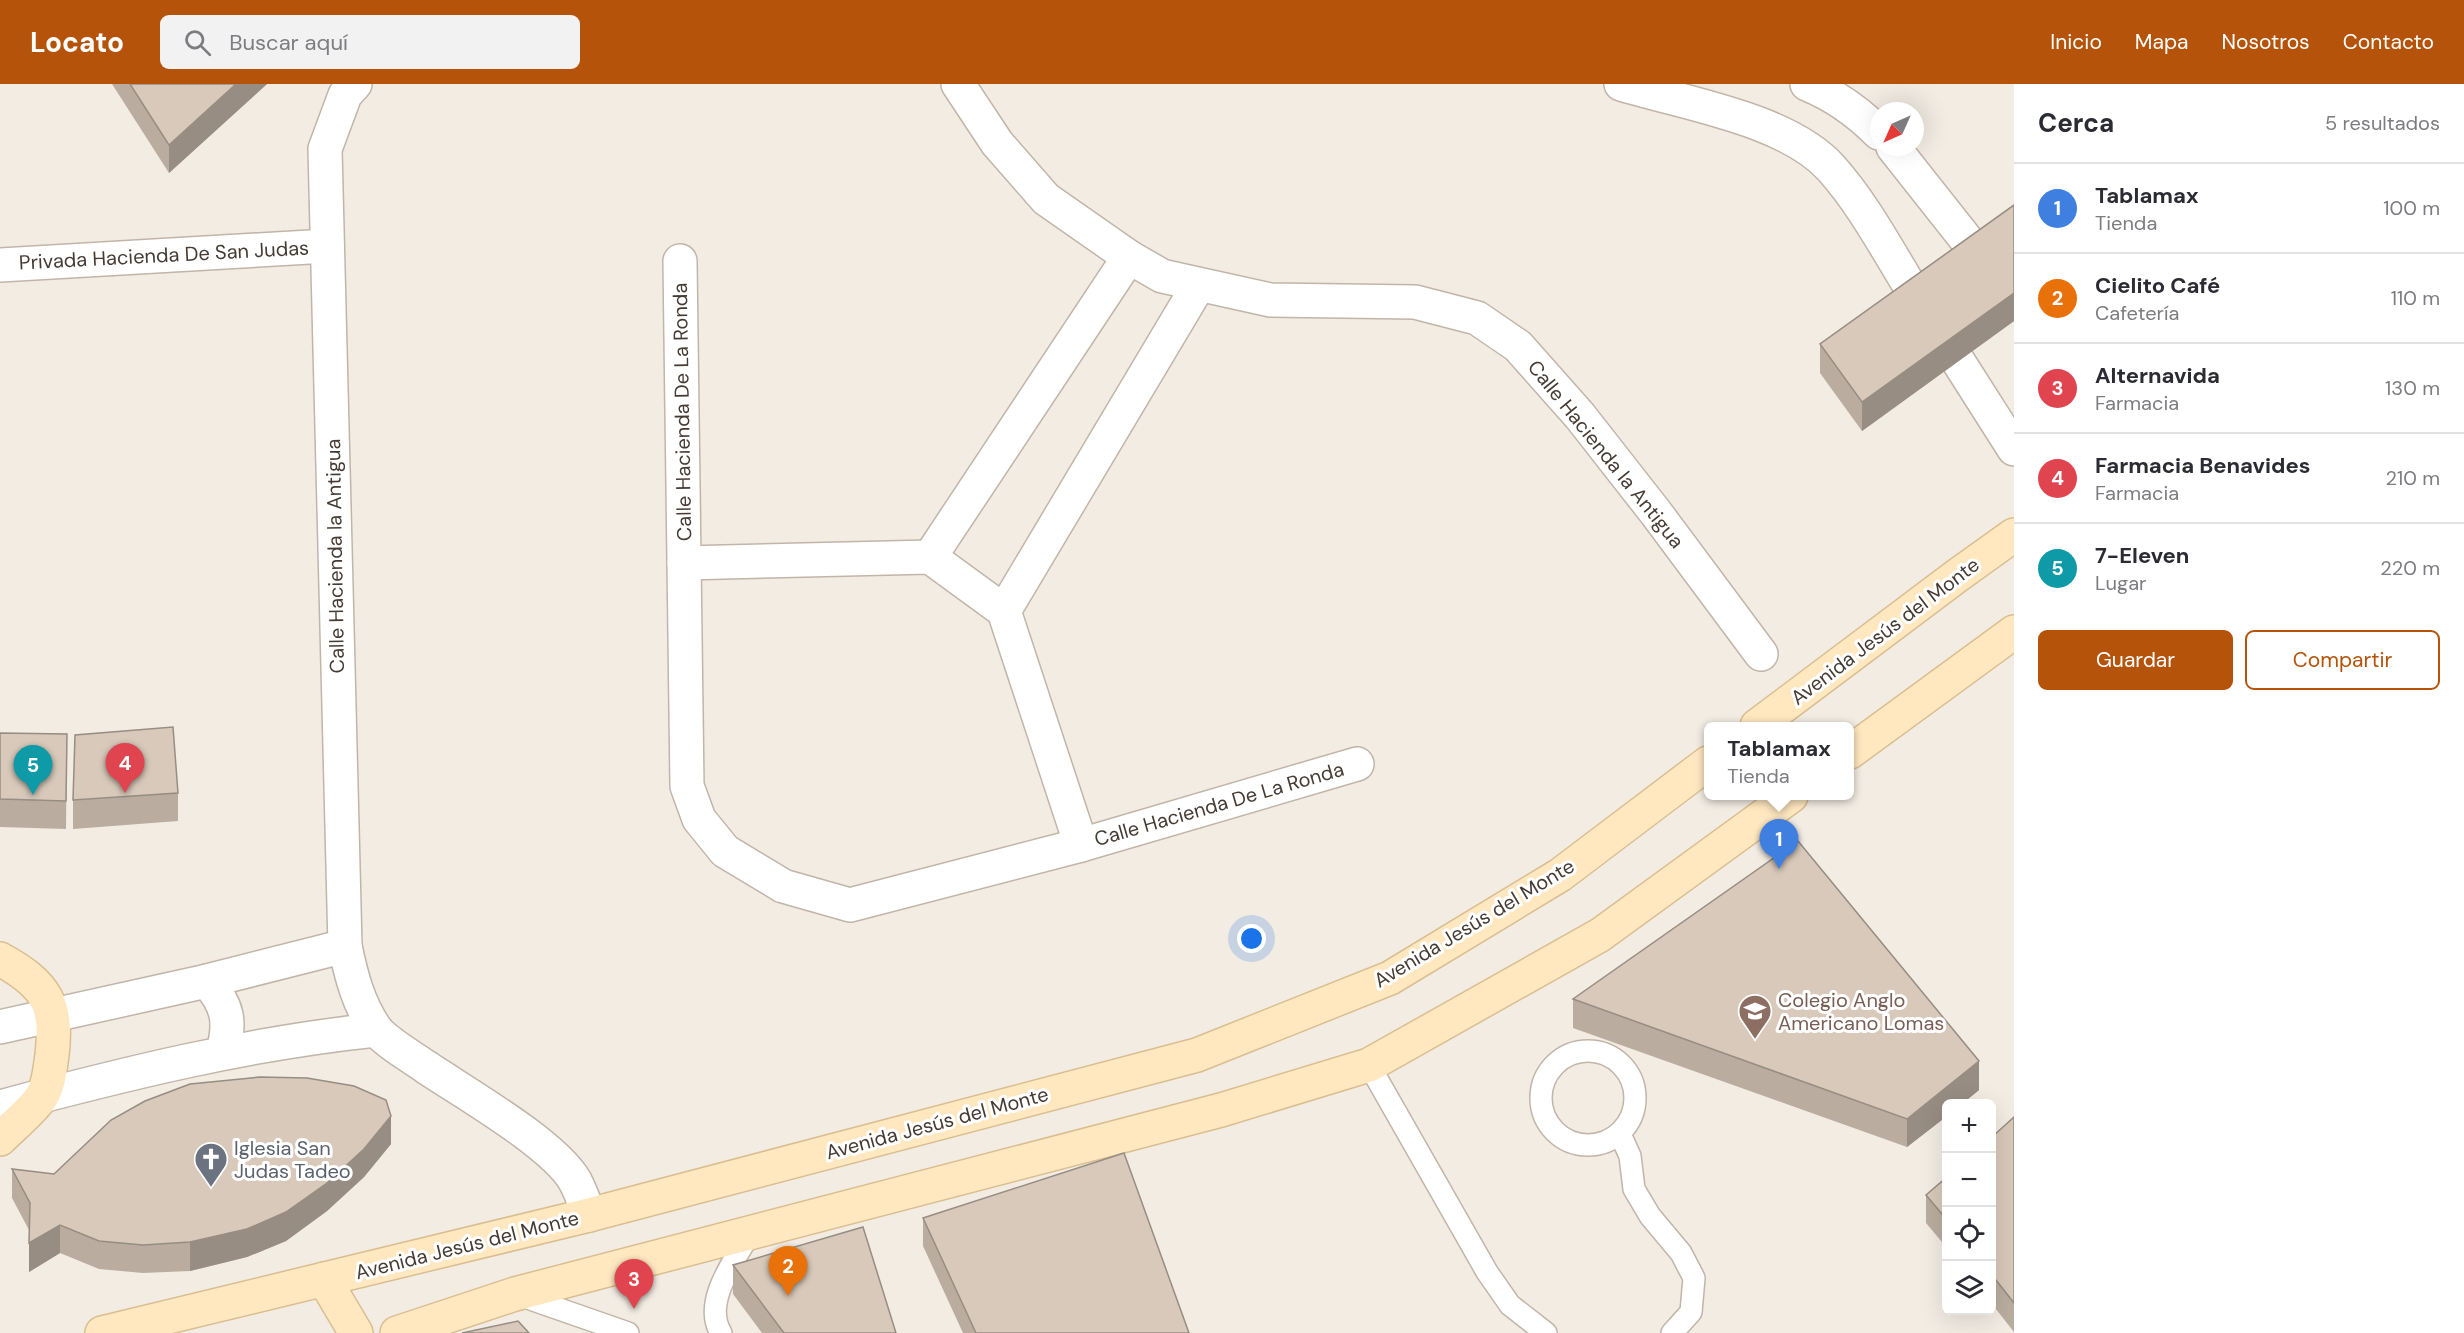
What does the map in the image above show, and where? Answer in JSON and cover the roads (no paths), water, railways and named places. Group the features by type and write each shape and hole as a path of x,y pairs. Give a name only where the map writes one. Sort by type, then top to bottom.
{"main road":[{"name":"Avenida Jesús del Monte","path":"1762,722 1958,575 2014,536"},
{"path":"1854,749 2014,632"},
{"name":"Avenida Jesús del Monte","path":"102,1333 590,1215 1197,1055 1390,978 1560,875 1704,766"},
{"path":"397,1333 515,1294 1221,1110 1370,1065 1600,935 1784,800"},
{"path":"0,959 28,978 44,993 54,1015 50,1068 42,1096 0,1139"},
{"path":"324,1279 356,1333"}],"street":[{"name":"Calle Hacienda la Antigua","path":"356,84 345,95 325,149 327,246 345,946 357,994 376,1030"},
{"name":"Calle Hacienda la Antigua","path":"958,84 997,142 1046,199 1129,257 1162,276 1197,286 1270,300 1414,302 1477,318 1518,345 1580,416 1761,654"},
{"path":"1621,84 1762,124 1800,142 1830,166 1851,193 1919,302"},
{"path":"1808,84 1823,91 1870,124"},
{"path":"1900,156 1980,257"},
{"name":"Privada Hacienda De San Judas","path":"0,265 327,246"},
{"path":"1129,257 930,557 1004,611 1197,286"},
{"name":"Calle Hacienda De La Ronda","path":"680,261 687,786 699,819 725,851 783,886 850,905 1082,845 1357,764"},
{"path":"1958,361 2014,449"},
{"name":"Calle Hacienda De La Ronda","path":"684,563 930,557"},
{"name":"Calle Hacienda De La Ronda","path":"1004,611 1082,845"},
{"path":"0,1027 207,981 345,946"},
{"path":"207,981 220,996 227,1014 228,1033 223,1052"},
{"path":"0,1107 223,1052 318,1036 376,1030 413,1058 524,1133 556,1159 574,1180 590,1215"}],"lane":[{"path":"1594,1050 1619,1061 1634,1084 1634,1111 1620,1134 1596,1146 1569,1142 1548,1125 1540,1098 1547,1072 1568,1054 1594,1050"},
{"path":"1370,1065 1487,1272 1510,1305 1546,1333"},
{"path":"1620,1134 1630,1156 1634,1188 1650,1216 1681,1253 1694,1278 1692,1312 1672,1333"},
{"path":"721,1333 715,1324 717,1295 750,1233"},
{"path":"515,1294 628,1333"}],"place":[{"name":"Farmacia Benavides","path":"125,793"},
{"name":"7-Eleven","path":"33,795"},
{"name":"Tablamax","path":"1779,869"},
{"name":"Colegio Anglo Americano Lomas","path":"1755,1040"},
{"name":"Iglesia San Judas Tadeo","path":"211,1188"},
{"name":"Cielito Café","path":"788,1296"},
{"name":"Alternavida","path":"634,1309"}]}
